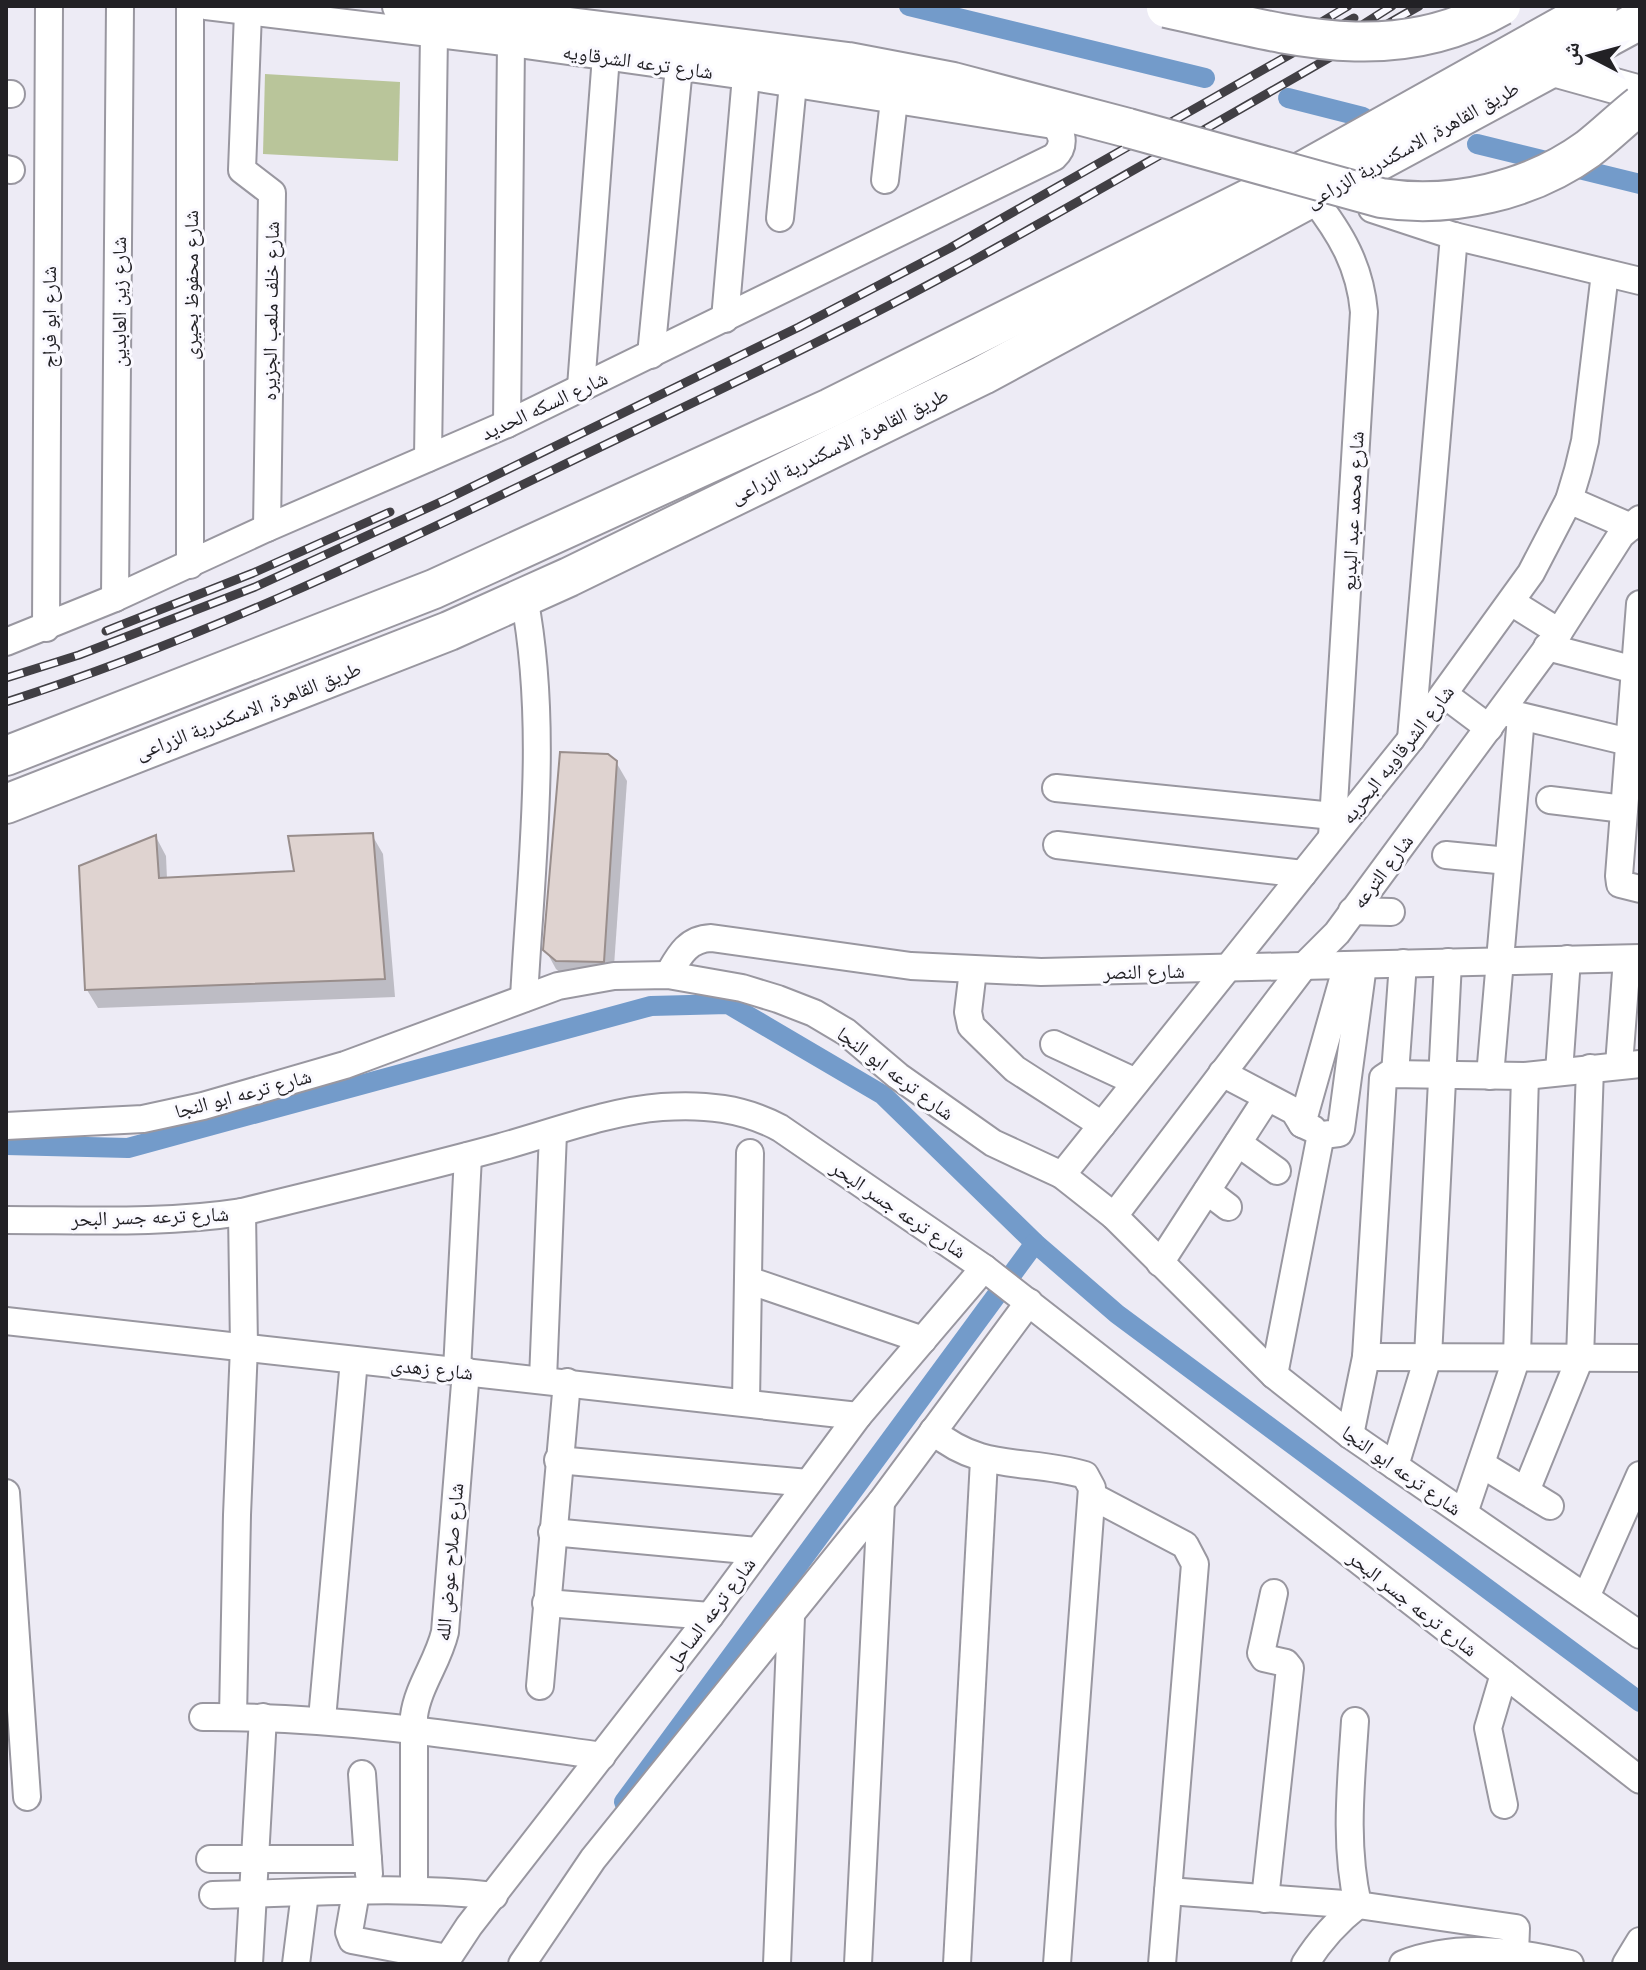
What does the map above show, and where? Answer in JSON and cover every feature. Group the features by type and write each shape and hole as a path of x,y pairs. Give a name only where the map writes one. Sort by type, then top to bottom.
{"highway":[{"path":"402,6 848,62 953,82 1381,198 1408,202 1435,202 1489,193 1540,175 1588,148 1640,105"},
{"path":"1160,7 1305,37 1373,43 1407,41 1443,33 1501,6"},
{"name":"طريق القاهرة, الاسكندرية الزراعى","path":"6,756 434,589 830,408 1290,178 1598,6"},
{"name":"طريق القاهرة, الاسكندرية الزراعى","path":"6,804 449,631 524,597 983,375 1640,20"}],"main road":[{"path":"1550,68 1640,93"}],"street":[{"name":"شارع ابو فراج","path":"46,628 49,6"},
{"name":"شارع زين العابدين","path":"115,598 120,6"},
{"name":"شارع محفوظ بحيرى","path":"190,6 190,565"},
{"name":"شارع ترعه الشرقاويه","path":"206,6 434,33 746,76 1053,125 1061,132 1061,138"},
{"name":"شارع خلف ملعب الجزيره","path":"248,12 242,170 272,193 267,528"},
{"path":"428,458 434,33"},
{"path":"507,424 511,43"},
{"path":"581,387 606,56"},
{"path":"651,355 679,67"},
{"path":"725,319 746,76"},
{"path":"780,218 793,84"},
{"path":"885,180 894,100"},
{"name":"شارع السكه الحديد","path":"7,640 46,628 507,424 1054,157 1061,149 1061,138"},
{"path":"1318,195 1454,236 1640,281"},
{"name":"شارع محمد عبد البديع","path":"1318,195 1353,260 1364,312 1333,827"},
{"path":"1411,739 1454,236"},
{"name":"شارع الشرقاويه البحريه","path":"1062,1175 1303,874 1333,827 1411,739 1531,573 1569,500 1585,441 1605,273"},
{"path":"1569,500 1635,523"},
{"name":"شارع الترعه","path":"1114,1216 1304,966 1330,942 1504,719 1617,541 1635,523"},
{"path":"524,597 535,665 538,721 524,998"},
{"path":"1511,602 1553,640 1635,670"},
{"path":"1640,604 1620,884 1640,889"},
{"path":"1445,695 1504,719 1629,742"},
{"path":"1490,1076 1508,861 1504,719"},
{"path":"1056,788 1333,827"},
{"path":"1550,800 1624,809"},
{"path":"1057,845 1303,874"},
{"path":"1446,855 1508,861"},
{"path":"1352,911 1391,912"},
{"name":"شارع النصر","path":"668,975 680,954 689,944 701,938 911,966 1041,972 1634,958"},
{"path":"1350,1435 1366,1357 1383,1082 1386,1075 1525,1076 1629,1064 1634,958"},
{"path":"1559,1072 1567,959"},
{"path":"1395,1466 1428,1357 1448,962"},
{"path":"1395,1074 1403,963"},
{"path":"1313,1129 1316,1075 1355,965"},
{"path":"1313,1129 1341,1131 1348,1078 1355,965"},
{"path":"973,970 968,1012 971,1026 1015,1069 1102,1125"},
{"name":"شارع ترعه ابو النجا","path":"6,1126 143,1119 203,1106 345,1065 558,986 614,976 668,975 742,988 814,1013 846,1032 964,1125 993,1143 1062,1175 1114,1216 1274,1375 1350,1435 1640,1635"},
{"path":"1054,1044 1136,1082"},
{"path":"1526,1491 1580,1358 1590,1068"},
{"path":"1222,1073 1294,1111 1320,1139 1274,1375"},
{"path":"1316,1075 1348,1078"},
{"path":"1464,1513 1517,1357 1525,1076"},
{"path":"1160,1263 1267,1098"},
{"name":"شارع ترعه جسر البحر","path":"6,1220 211,1217 468,1156 634,1110 662,1107 729,1109 756,1115 780,1128 984,1268 1640,1780"},
{"path":"540,1686 558,1460 553,1133"},
{"path":"1238,1143 1277,1171"},
{"path":"746,1402 750,1153"},
{"name":"شارع صلاح عوض الله","path":"414,1890 413,1728 415,1704 434,1666 445,1632 461,1371 468,1156"},
{"path":"1207,1191 1228,1207"},
{"path":"233,1717 244,1347 242,1212"},
{"name":"شارع ترعه الساحل","path":"445,1961 710,1616 858,1416 984,1268"},
{"path":"748,1280 923,1340"},
{"path":"522,1964 593,1859 791,1617 881,1502 1029,1302"},
{"name":"شارع زهدى","path":"6,1321 858,1416"},
{"path":"1366,1357 1640,1358"},
{"path":"322,1719 354,1360"},
{"path":"933,1431 953,1447 984,1460 1085,1475 1090,1481 1092,1496 1057,1964"},
{"path":"558,1460 808,1483"},
{"path":"957,1964 984,1460"},
{"path":"1481,1464 1550,1506"},
{"path":"1586,1597 1640,1475"},
{"path":"6,1493 27,1797"},
{"path":"1092,1496 1185,1545 1194,1557 1196,1571 1162,1964"},
{"path":"858,1964 881,1502"},
{"path":"552,1532 757,1551"},
{"path":"1265,1899 1290,1668 1286,1663 1262,1656 1274,1593"},
{"path":"546,1603 710,1616"},
{"path":"777,1964 791,1617"},
{"path":"1504,1674 1488,1728 1504,1805"},
{"path":"203,1717 322,1719 413,1728 602,1756"},
{"path":"249,1964 263,1717"},
{"path":"1355,1721 1348,1833 1358,1905"},
{"path":"362,1774 368,1859 363,1891 349,1932 352,1940 445,1961"},
{"path":"210,1859 368,1859"},
{"path":"213,1895 414,1890 494,1896"},
{"path":"1168,1891 1358,1905 1516,1928 1524,1957"},
{"path":"296,1964 305,1893"},
{"path":"1305,1964 1336,1921 1358,1905"},
{"path":"1626,1964 1640,1941"},
{"path":"1403,1964 1434,1955 1470,1951 1568,1964"}],"green space":[{"path":"265,74 400,82 398,161 263,154"}],"building":[{"path":"560,752 608,754 617,761 604,962 556,961 543,950"},
{"path":"373,833 385,979 85,990 79,866 156,835 159,878 294,871 288,836"}],"waterway":[{"path":"909,6 1205,78"},
{"path":"1288,98 1363,117"},
{"path":"1477,144 1640,184"},
{"path":"6,1145 128,1148 651,1006 728,1004 883,1095 1035,1243 1117,1314 1640,1702"},
{"path":"624,1802 1035,1243"}],"railway":[{"path":"1300,35 1348,6"},
{"path":"1345,36 1392,6"},
{"path":"6,702 146,653 284,596 760,370 965,265 1419,6"},
{"path":"6,678 79,655 255,587 447,499 799,327 950,248 1354,18"},
{"path":"106,631 253,573 390,512"}]}
